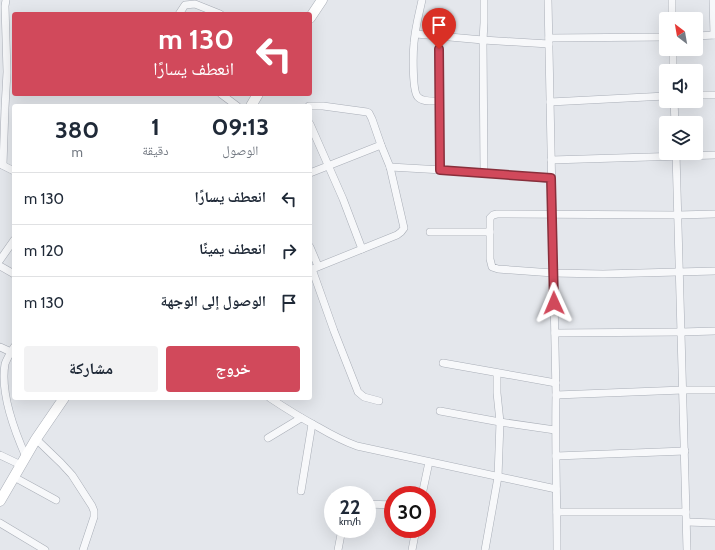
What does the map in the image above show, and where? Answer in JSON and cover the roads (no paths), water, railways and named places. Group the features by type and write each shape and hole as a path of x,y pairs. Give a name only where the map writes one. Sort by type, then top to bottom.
{"street":[{"path":"6,0 3,34 7,72 2,107 2,164 12,170"},
{"path":"312,15 322,0"},
{"path":"422,0 414,42 415,92 421,99 439,101"},
{"path":"484,0 484,173"},
{"path":"548,0 556,383 555,430 557,550"},
{"path":"672,0 672,12"},
{"path":"703,36 714,35 713,0"},
{"path":"181,12 186,6 195,4 215,12"},
{"path":"416,34 483,40 549,41 659,37"},
{"path":"439,36 440,170"},
{"path":"703,95 715,95"},
{"path":"224,96 234,104"},
{"path":"550,102 659,96"},
{"path":"312,106 323,106 369,113 390,167 404,228 397,235 313,268 334,331 358,392 364,397 379,400"},
{"path":"312,129 343,198 362,249"},
{"path":"312,172 381,145"},
{"path":"703,155 715,155"},
{"path":"551,160 659,156"},
{"path":"676,160 688,550"},
{"path":"390,167 551,178"},
{"path":"715,214 497,214 490,218 491,265 498,269 553,273 603,274 715,271"},
{"path":"430,232 490,232"},
{"path":"0,260 12,243"},
{"path":"0,266 12,273"},
{"path":"555,334 715,330"},
{"path":"0,347 12,350 5,362 3,372 3,388 7,411 24,461"},
{"path":"443,363 556,383"},
{"path":"485,550 498,477 500,422 497,393 497,373"},
{"path":"556,395 715,390"},
{"path":"0,501 36,439 63,400"},
{"path":"273,400 301,418 334,436 357,446 556,489"},
{"path":"440,411 555,430"},
{"path":"268,438 301,418"},
{"path":"301,491 312,424"},
{"path":"36,439 72,475 92,506 94,517 83,550"},
{"path":"556,456 685,452"},
{"path":"0,454 24,461"},
{"path":"424,486 429,462"},
{"path":"14,477 56,500"},
{"path":"557,512 686,512"},
{"path":"687,522 715,523"},
{"path":"0,523 45,550"},
{"path":"339,550 341,538"},
{"path":"412,550 414,538"}]}
